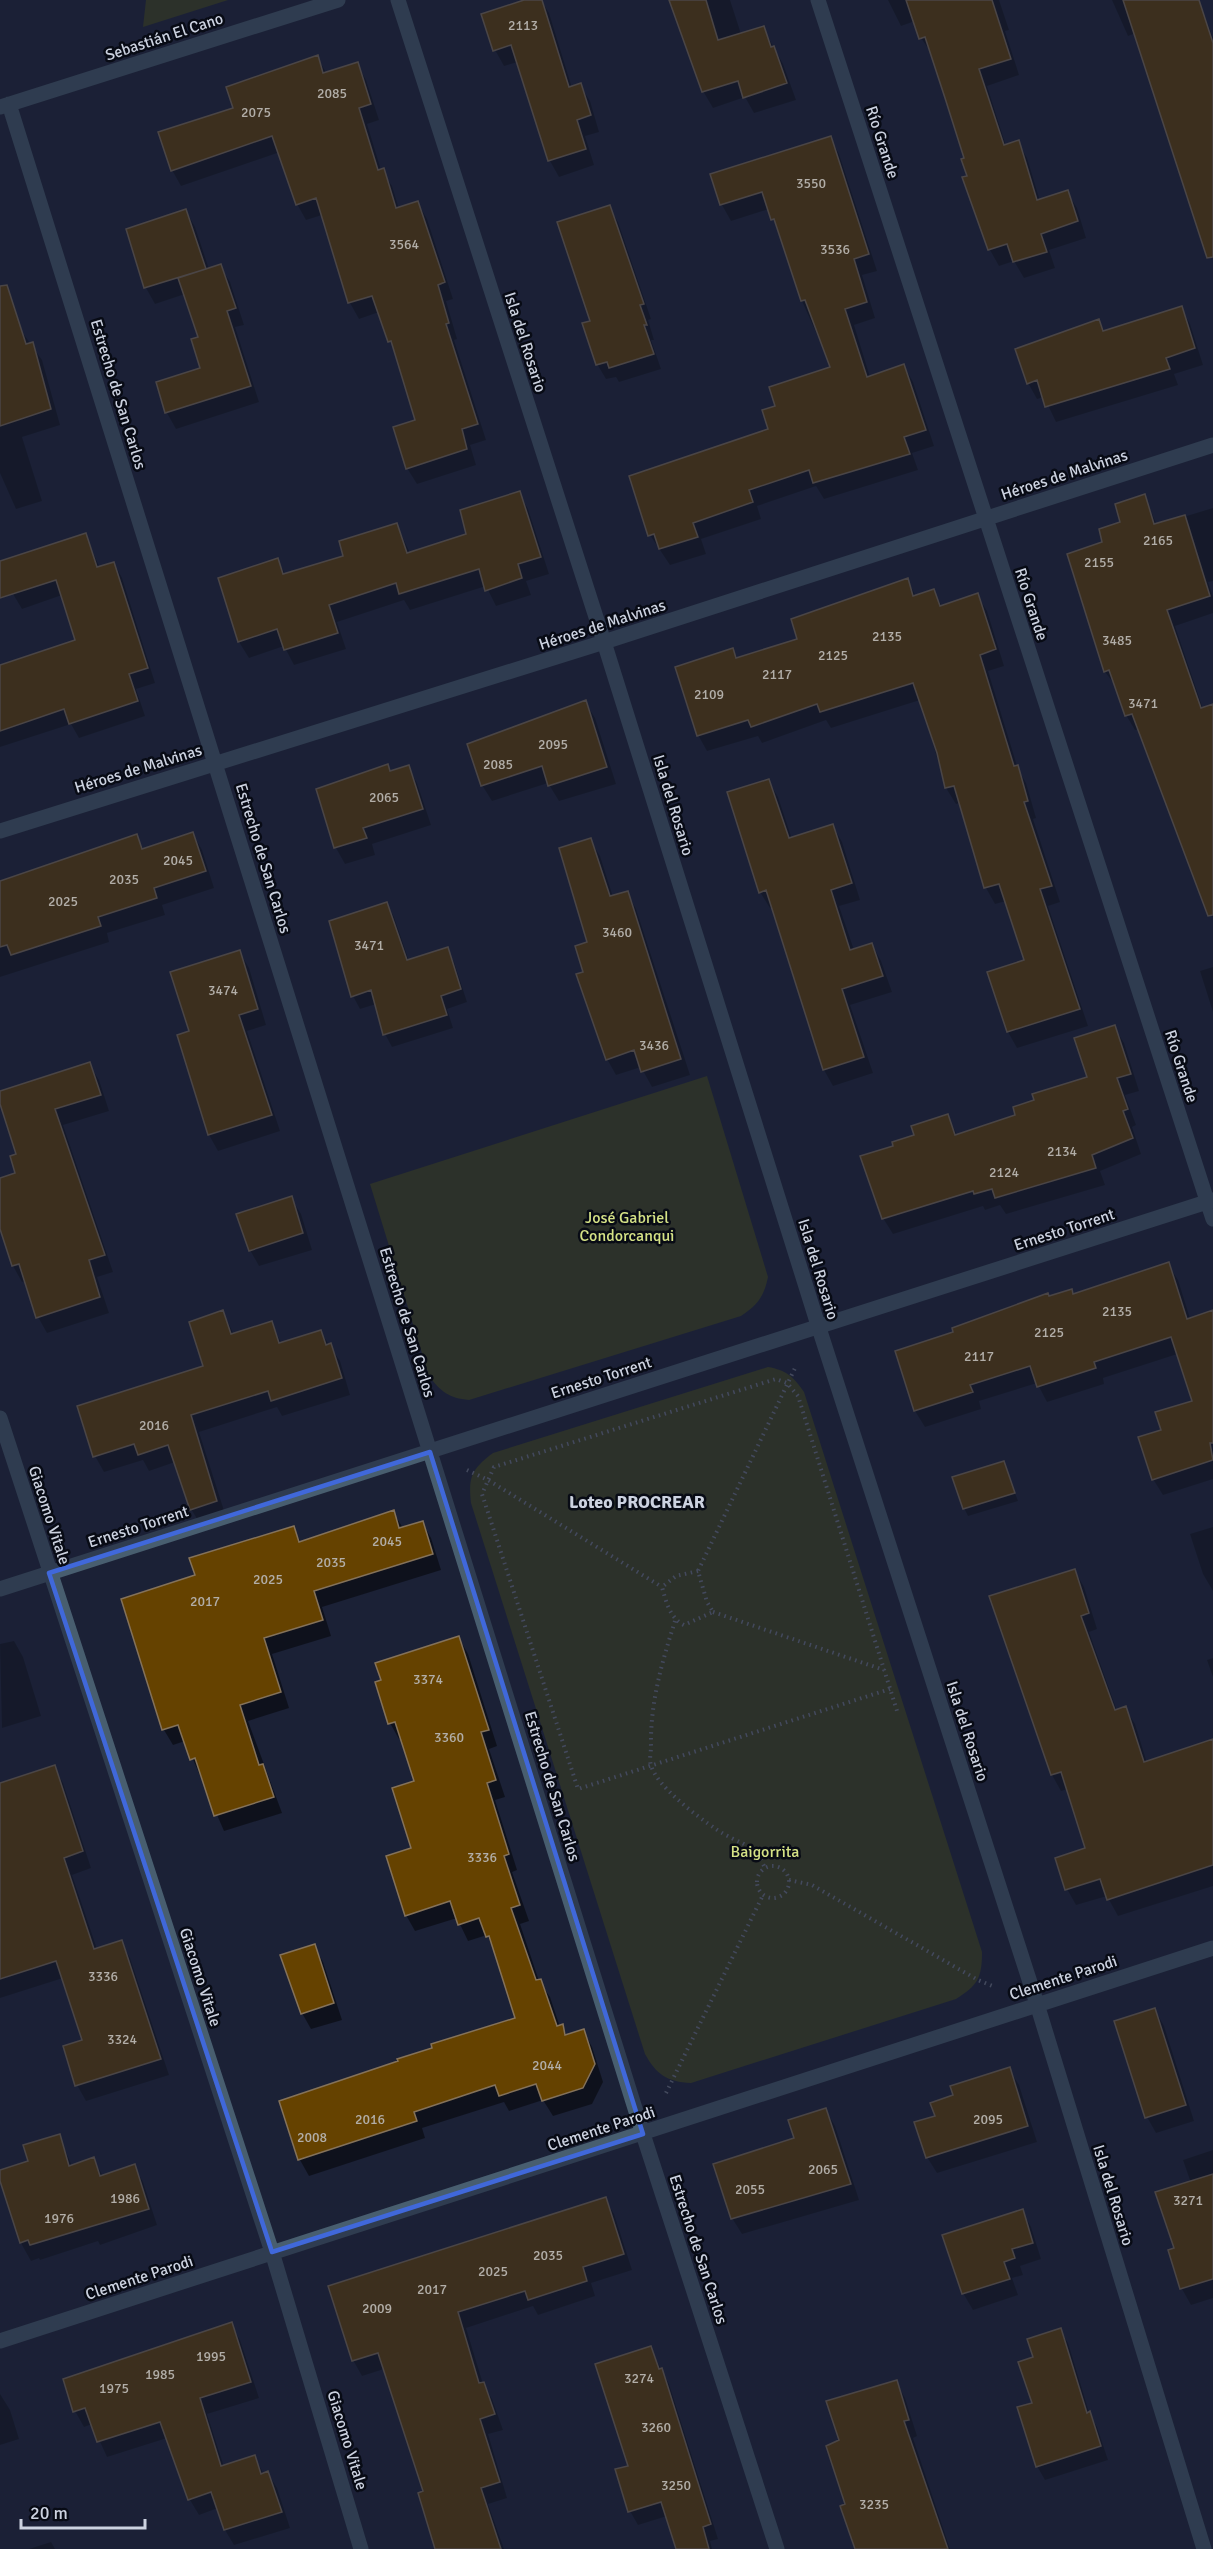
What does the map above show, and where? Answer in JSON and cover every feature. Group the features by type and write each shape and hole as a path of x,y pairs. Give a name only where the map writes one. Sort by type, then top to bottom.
{"street":[{"name":"Sebastián El Cano","path":"5,106 338,0"},
{"name":"Isla del Rosario","path":"398,0 604,642 818,1325 1037,2004 1204,2549"},
{"name":"Río Grande","path":"818,0 985,519 1210,1201 1213,1219"},
{"name":"Estrecho de San Carlos","path":"5,106 216,763 643,2133 777,2549"},
{"name":"Héroes de Malvinas","path":"0,831 604,642 1213,445"},
{"name":"Ernesto Torrent","path":"0,1589 1210,1201"},
{"name":"Giacomo Vitale","path":"0,1418 272,2252 361,2549"},
{"name":"Clemente Parodi","path":"0,2341 1213,1948"}],"path":[{"path":"818,1325 787,1383 698,1572 707,1602 713,1612 885,1670"},
{"path":"890,1689 578,1789 482,1494 494,1467 776,1379 787,1383 798,1396 898,1713"},
{"path":"430,1452 488,1480 662,1587 675,1621 660,1670 650,1721 651,1766 664,1785 687,1807 718,1831 743,1842 758,1854 765,1868"},
{"path":"662,1587 676,1576 698,1572"},
{"path":"675,1621 684,1625 713,1612"},
{"path":"763,1895 778,1898 787,1891 789,1880 781,1867 765,1868"},
{"path":"643,2133 672,2082 763,1895 757,1881 765,1868"},
{"path":"789,1880 812,1884 978,1980 1037,2004"}],"highlighted area":[{"path":"430,1452 643,2134 272,2252 49,1573"}],"green space":[{"path":"146,0 228,0 143,27"},
{"name":"José Gabriel Condorcanqui","path":"707,1076 768,1277 762,1295 756,1304 741,1316 469,1400 451,1396 437,1386 429,1376 370,1184"},
{"name":"Baigorrita","path":"768,1367 789,1375 804,1392 982,1952 981,1968 974,1985 956,1999 691,2083 675,2081 663,2076 653,2067 645,2054 471,1503 470,1486 476,1469 493,1453"}],"building":[{"path":"524,0 542,0 569,87 581,83 591,115 577,120 586,149 548,161 511,45 493,51 481,14"},
{"path":"669,0 706,0 718,40 764,26 787,83 743,98 738,81 702,92"},
{"path":"906,0 992,0 1011,59 979,69 1004,145 1019,140 1037,200 1068,190 1078,221 1041,234 1047,252 1013,262 1007,244 988,250 962,177 967,176 961,159 964,158 925,37 919,39"},
{"path":"1123,0 1199,0 1213,43 1213,257 1207,258"},
{"path":"318,55 323,73 358,62 371,104 359,108 378,170 384,168 396,208 418,201 445,282 438,285 449,323 446,324 478,424 462,429 467,449 406,469 393,427 415,420 391,341 388,342 372,296 348,303 316,198 296,205 272,136 171,171 158,132 233,108 226,87"},
{"path":"831,136 869,254 854,259 867,302 845,309 867,377 904,364 926,430 904,437 910,454 813,483 809,470 749,490 753,502 693,523 698,537 659,549 654,534 648,536 629,476 768,429 762,410 775,406 769,387 830,367 805,300 801,301 774,219 771,220 762,192 720,205 710,174"},
{"path":"610,205 644,304 640,305 647,325 644,325 654,354 609,368 607,362 596,365 582,323 590,321 557,222"},
{"path":"186,209 206,269 144,288 126,229"},
{"path":"221,264 236,308 227,311 251,386 165,413 156,382 200,368 191,339 198,337 178,278"},
{"path":"7,285 26,344 33,342 51,409 0,426 0,286"},
{"path":"1182,306 1195,348 1166,358 1170,369 1045,407 1037,380 1027,384 1015,349 1099,319 1103,331"},
{"path":"520,491 541,557 518,564 522,578 485,591 479,569 399,594 396,583 329,605 338,633 284,650 277,629 238,642 218,578 278,558 283,574 343,556 339,541 397,523 407,553 466,534 460,510"},
{"path":"1145,494 1154,524 1185,515 1210,596 1167,610 1201,708 1213,704 1213,915 1208,916 1132,714 1125,716 1109,670 1104,672 1067,554 1102,542 1099,529 1120,522 1115,504"},
{"path":"86,533 97,567 114,562 148,668 129,674 138,701 69,724 64,709 0,731 0,665 75,640 56,580 0,598 0,561"},
{"path":"908,578 913,596 934,589 940,606 978,593 996,649 980,655 1014,766 1018,765 1028,801 1024,802 1052,886 1040,889 1080,1009 1007,1032 987,972 1024,960 999,884 984,888 954,786 945,788 937,753 913,683 820,712 817,704 751,727 748,720 697,736 675,667 733,648 736,658 797,639 791,619"},
{"path":"586,700 607,767 548,786 542,766 481,786 467,744"},
{"path":"388,764 390,771 409,765 423,809 363,828 367,838 334,848 316,789"},
{"path":"769,779 789,838 833,824 852,883 831,890 850,950 872,943 883,976 842,989 864,1057 823,1070 766,890 759,893 727,792"},
{"path":"193,832 206,871 154,888 157,898 98,917 101,926 11,955 7,945 0,947 0,881 137,834 142,849"},
{"path":"591,838 610,896 628,891 681,1059 641,1072 634,1050 606,1060 576,974 583,972 575,946 587,942 559,848"},
{"path":"387,902 407,960 448,947 461,989 441,996 447,1015 383,1035 371,990 351,997 329,921"},
{"path":"240,950 258,1009 239,1015 272,1115 208,1135 177,1035 189,1031 170,972"},
{"path":"1115,1025 1131,1074 1117,1078 1128,1109 1123,1111 1133,1138 1092,1155 1096,1168 995,1198 992,1189 974,1194 973,1191 882,1219 860,1156 893,1146 892,1142 914,1135 911,1126 948,1114 955,1135 1015,1115 1013,1107 1034,1100 1032,1094 1087,1077 1074,1038"},
{"path":"90,1062 101,1095 55,1109 105,1255 89,1260 100,1297 36,1318 19,1264 12,1266 0,1229 0,1178 15,1173 10,1156 16,1154 0,1104 0,1091"},
{"path":"292,1196 303,1233 249,1251 236,1214"},
{"path":"1169,1262 1187,1319 1213,1310 1213,1443 1210,1443 1213,1460 1152,1480 1138,1437 1161,1430 1155,1412 1192,1401 1171,1337 1094,1362 1096,1368 1037,1387 1030,1366 970,1385 973,1392 914,1411 895,1351 953,1332 952,1328 1048,1293 1049,1296 1072,1289 1073,1294"},
{"path":"223,1310 231,1334 272,1321 279,1343 321,1330 326,1345 331,1343 342,1378 271,1401 268,1391 191,1415 217,1501 190,1510 168,1445 138,1455 134,1444 93,1457 77,1406 203,1366 189,1322"},
{"path":"1004,1461 1015,1493 963,1509 952,1477"},
{"path":"394,1510 399,1528 423,1521 433,1554 314,1591 323,1620 264,1638 281,1692 240,1705 259,1765 263,1764 274,1797 214,1816 195,1758 190,1760 178,1725 162,1730 121,1599 195,1575 189,1558 294,1526 299,1542"},
{"path":"1075,1569 1089,1613 1081,1616 1115,1710 1126,1706 1144,1762 1213,1739 1213,1865 1107,1900 1100,1879 1065,1890 1055,1858 1085,1848 1061,1772 1051,1775 989,1596"},
{"path":"459,1636 489,1730 481,1732 496,1780 487,1783 509,1854 504,1856 520,1905 511,1908 536,1980 541,1979 557,2026 563,2024 565,2035 584,2029 595,2064 583,2088 542,2101 536,2084 499,2096 495,2085 414,2112 417,2121 298,2160 279,2101 398,2061 397,2059 432,2048 431,2044 515,2018 489,1936 486,1937 479,1918 458,1925 450,1901 405,1916 386,1856 411,1848 392,1788 414,1781 395,1722 388,1724 375,1682 381,1680 375,1663"},
{"path":"55,1765 83,1851 64,1858 94,1949 122,1940 161,2059 75,2086 63,2046 82,2040 56,1961 0,1979 0,1783"},
{"path":"315,1944 334,2003 301,2014 280,1955"},
{"path":"1155,2008 1186,2105 1145,2118 1114,2021"},
{"path":"1010,2067 1028,2126 926,2158 914,2122 935,2116 930,2103 953,2095 950,2086"},
{"path":"826,2108 851,2184 731,2219 713,2164 794,2138 788,2120"},
{"path":"60,2134 69,2166 94,2157 100,2176 135,2164 149,2209 30,2245 28,2240 20,2243 0,2181 0,2170 28,2161 23,2145"},
{"path":"1213,2174 1213,2279 1180,2289 1168,2250 1174,2248 1155,2192"},
{"path":"606,2197 624,2254 583,2267 587,2281 528,2300 525,2291 458,2312 479,2383 484,2382 495,2414 480,2419 500,2482 481,2488 501,2549 435,2549 418,2493 423,2491 378,2353 352,2361 328,2286"},
{"path":"1023,2209 1033,2243 1012,2249 1015,2258 1004,2262 1010,2279 962,2294 942,2235"},
{"path":"232,2322 251,2382 200,2398 221,2466 255,2455 261,2474 268,2471 282,2512 224,2530 211,2492 188,2500 160,2422 97,2442 85,2408 73,2412 63,2379"},
{"path":"1061,2328 1087,2413 1090,2411 1101,2446 1036,2467 1017,2407 1032,2403 1018,2362 1033,2357 1027,2339"},
{"path":"651,2346 659,2369 662,2368 711,2524 703,2527 709,2549 676,2549 661,2502 628,2512 615,2469 628,2466 595,2364"},
{"path":"897,2380 909,2420 904,2421 948,2549 855,2549 840,2506 845,2504 826,2446 839,2440 826,2401"}],"district":[{"name":"Loteo PROCREAR","path":"637,1502"}]}
